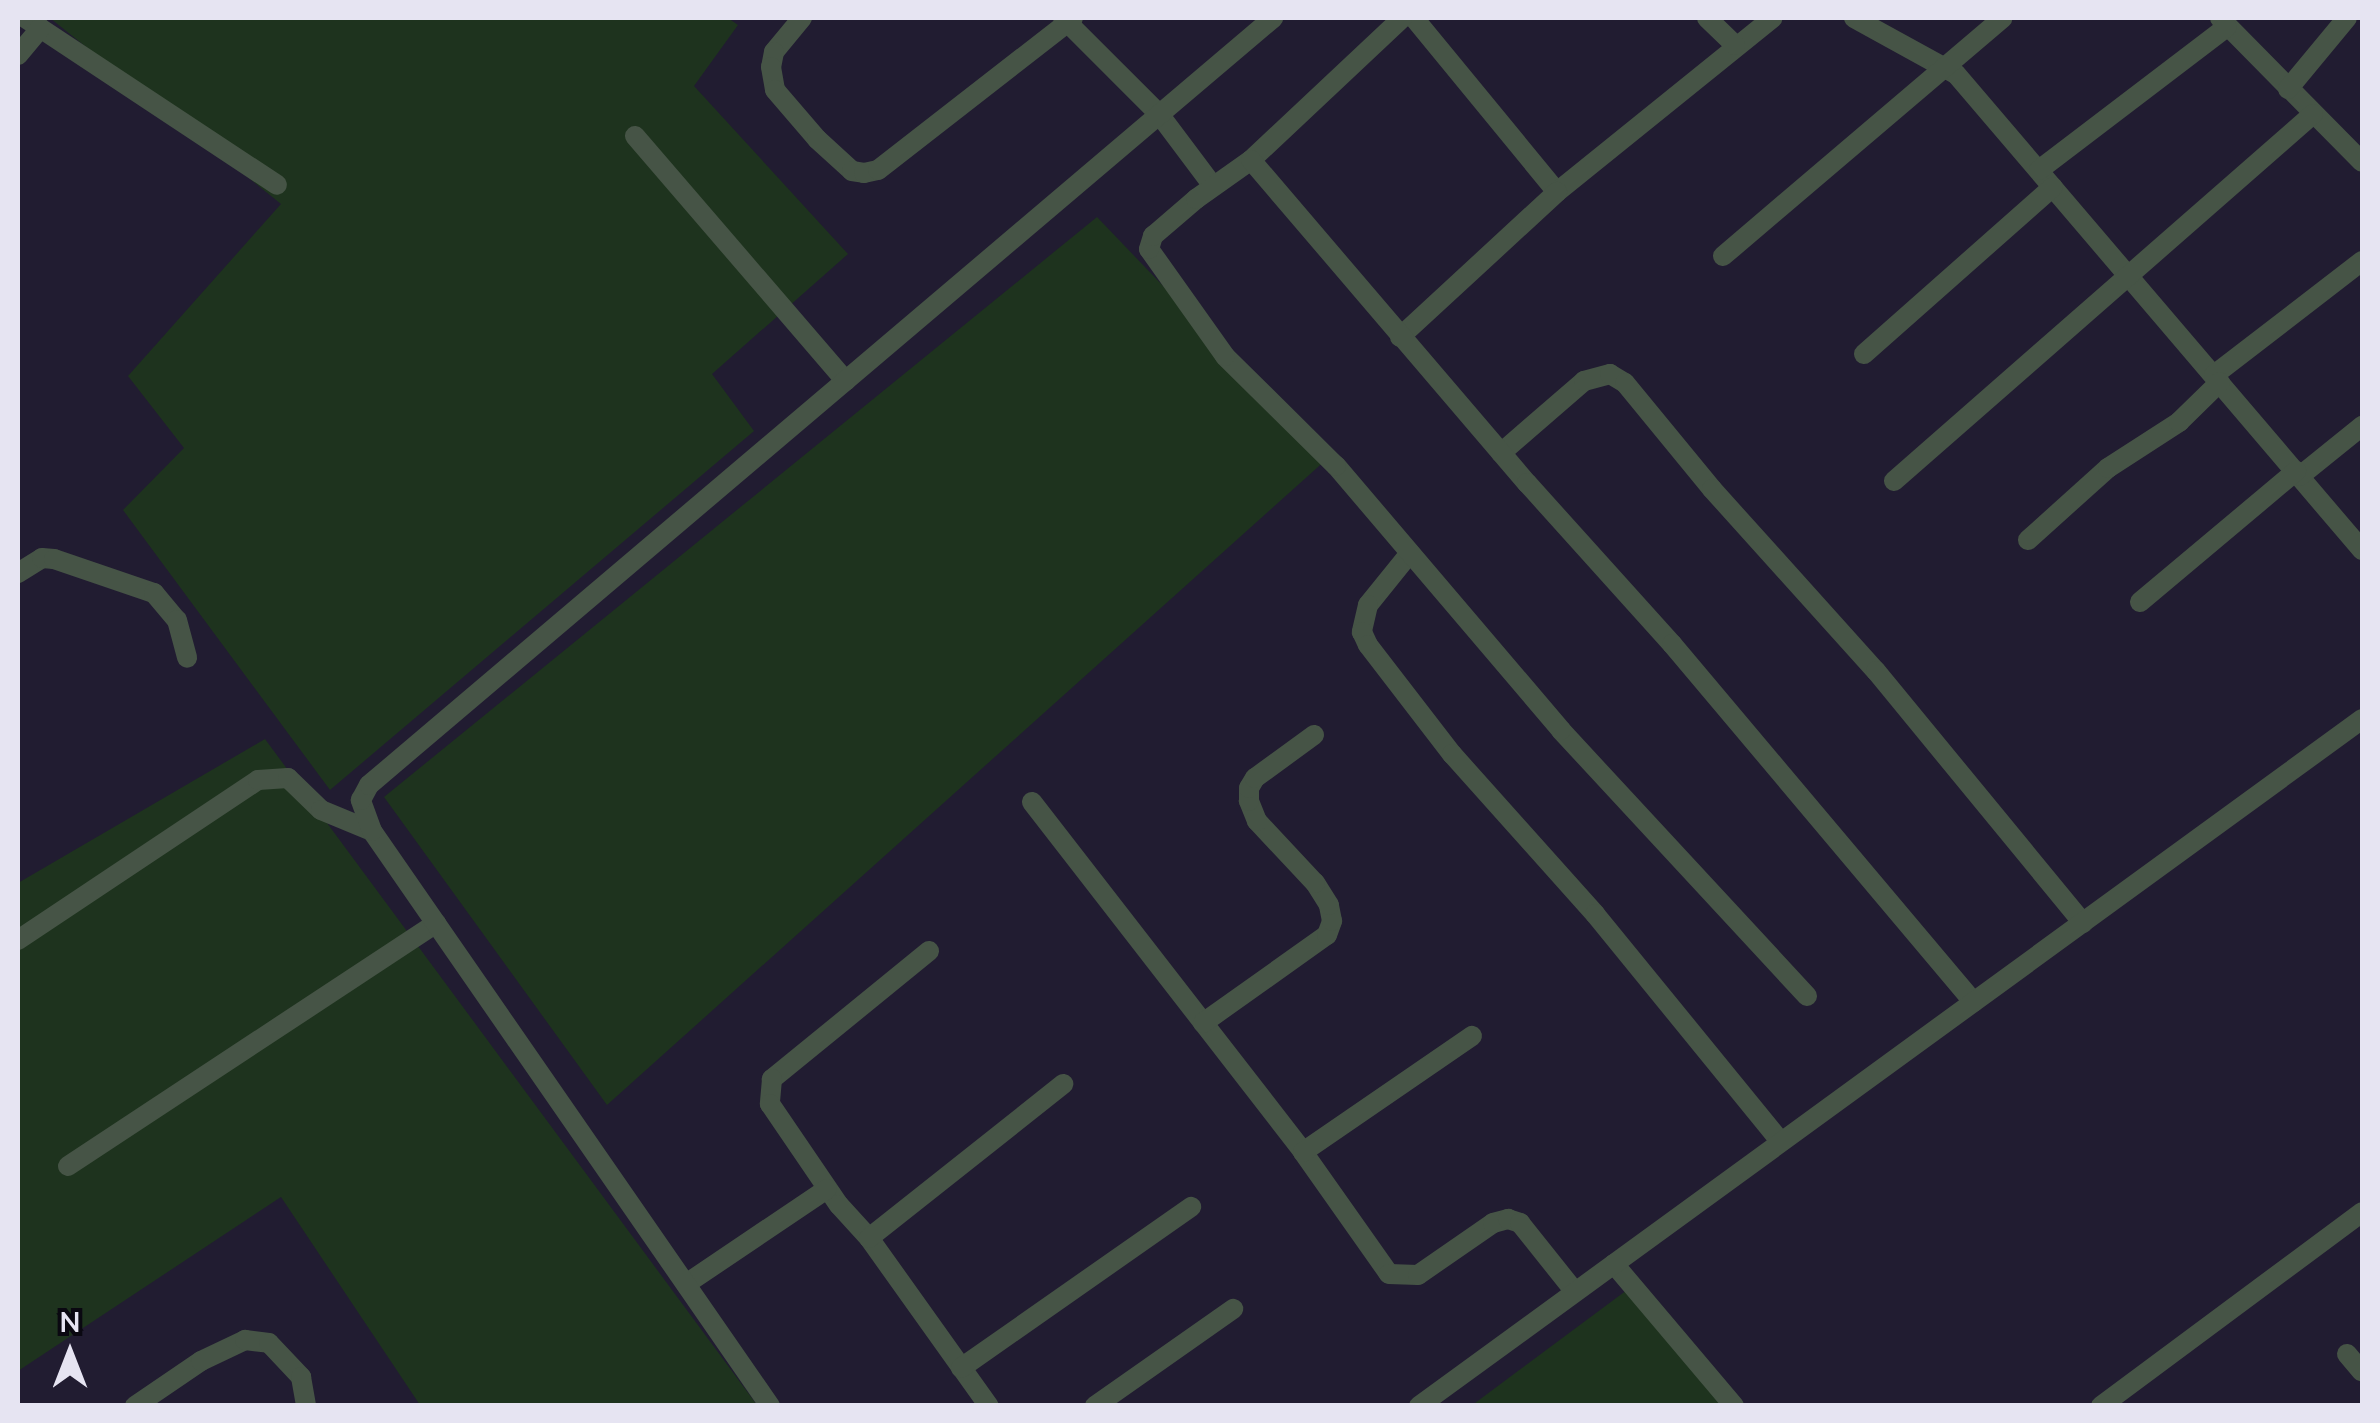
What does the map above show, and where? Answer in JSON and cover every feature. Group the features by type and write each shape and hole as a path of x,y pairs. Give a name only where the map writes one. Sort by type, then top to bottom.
{"street":[{"path":"802,18 774,52 771,67 775,90 817,139 852,171 878,170 1068,19 1159,114 1213,186"},
{"path":"770,1406 372,831 360,800 369,786 1273,18"},
{"path":"1402,18 1251,160 1153,236 1149,249 1155,264 1225,356 1336,466 1562,730 1807,996"},
{"path":"1414,18 1557,192"},
{"path":"1707,18 1735,46"},
{"path":"1400,338 1557,192 1773,18"},
{"path":"1854,18 1948,67 2362,550"},
{"path":"1723,256 2004,18"},
{"path":"2288,90 2347,18"},
{"path":"2038,170 2223,22 2362,162"},
{"path":"18,55 33,23 276,184"},
{"path":"1894,481 2313,114"},
{"path":"635,136 846,381"},
{"path":"1251,160 1400,338 1672,644 1973,1002"},
{"path":"1864,354 2054,187"},
{"path":"2028,540 2108,468 2180,422 2217,379 2362,262"},
{"path":"1501,453 1584,382 1610,374 1626,383 1712,489 1876,671 2083,922"},
{"path":"2140,602 2362,426"},
{"path":"1410,553 1368,604 1362,632 1368,645 1452,754 1595,914 1781,1142"},
{"path":"18,573 42,558 54,559 154,593 177,620 187,658"},
{"path":"1419,1406 2362,719"},
{"path":"1203,1023 1328,935 1332,921 1329,904 1316,883 1257,821 1249,801 1249,788 1255,778 1314,735"},
{"path":"18,940 258,780 288,778 322,810 372,831"},
{"path":"1032,802 1302,1152 1389,1274 1418,1275 1493,1223 1508,1219 1520,1223 1575,1292"},
{"path":"68,1166 436,924"},
{"path":"929,951 772,1079 770,1104 827,1189 869,1238 989,1406"},
{"path":"1302,1152 1472,1036"},
{"path":"869,1238 1063,1084"},
{"path":"686,1284 827,1189"},
{"path":"961,1368 1191,1207"},
{"path":"2101,1406 2362,1212"},
{"path":"1614,1264 1734,1406"},
{"path":"1095,1406 1233,1308"},
{"path":"135,1406 201,1361 245,1340 269,1343 301,1376 306,1406"},
{"path":"2347,1354 2362,1372"}],"green space":[{"path":"50,18 728,18 738,25 694,86 848,254 712,374 754,431 330,790 123,510 184,448 128,376 281,204"},
{"path":"1097,217 1328,458 607,1105 384,797"},
{"path":"265,739 757,1405 420,1405 281,1197 18,1371 18,883"},
{"path":"1631,1287 1730,1406 1471,1406"}]}
